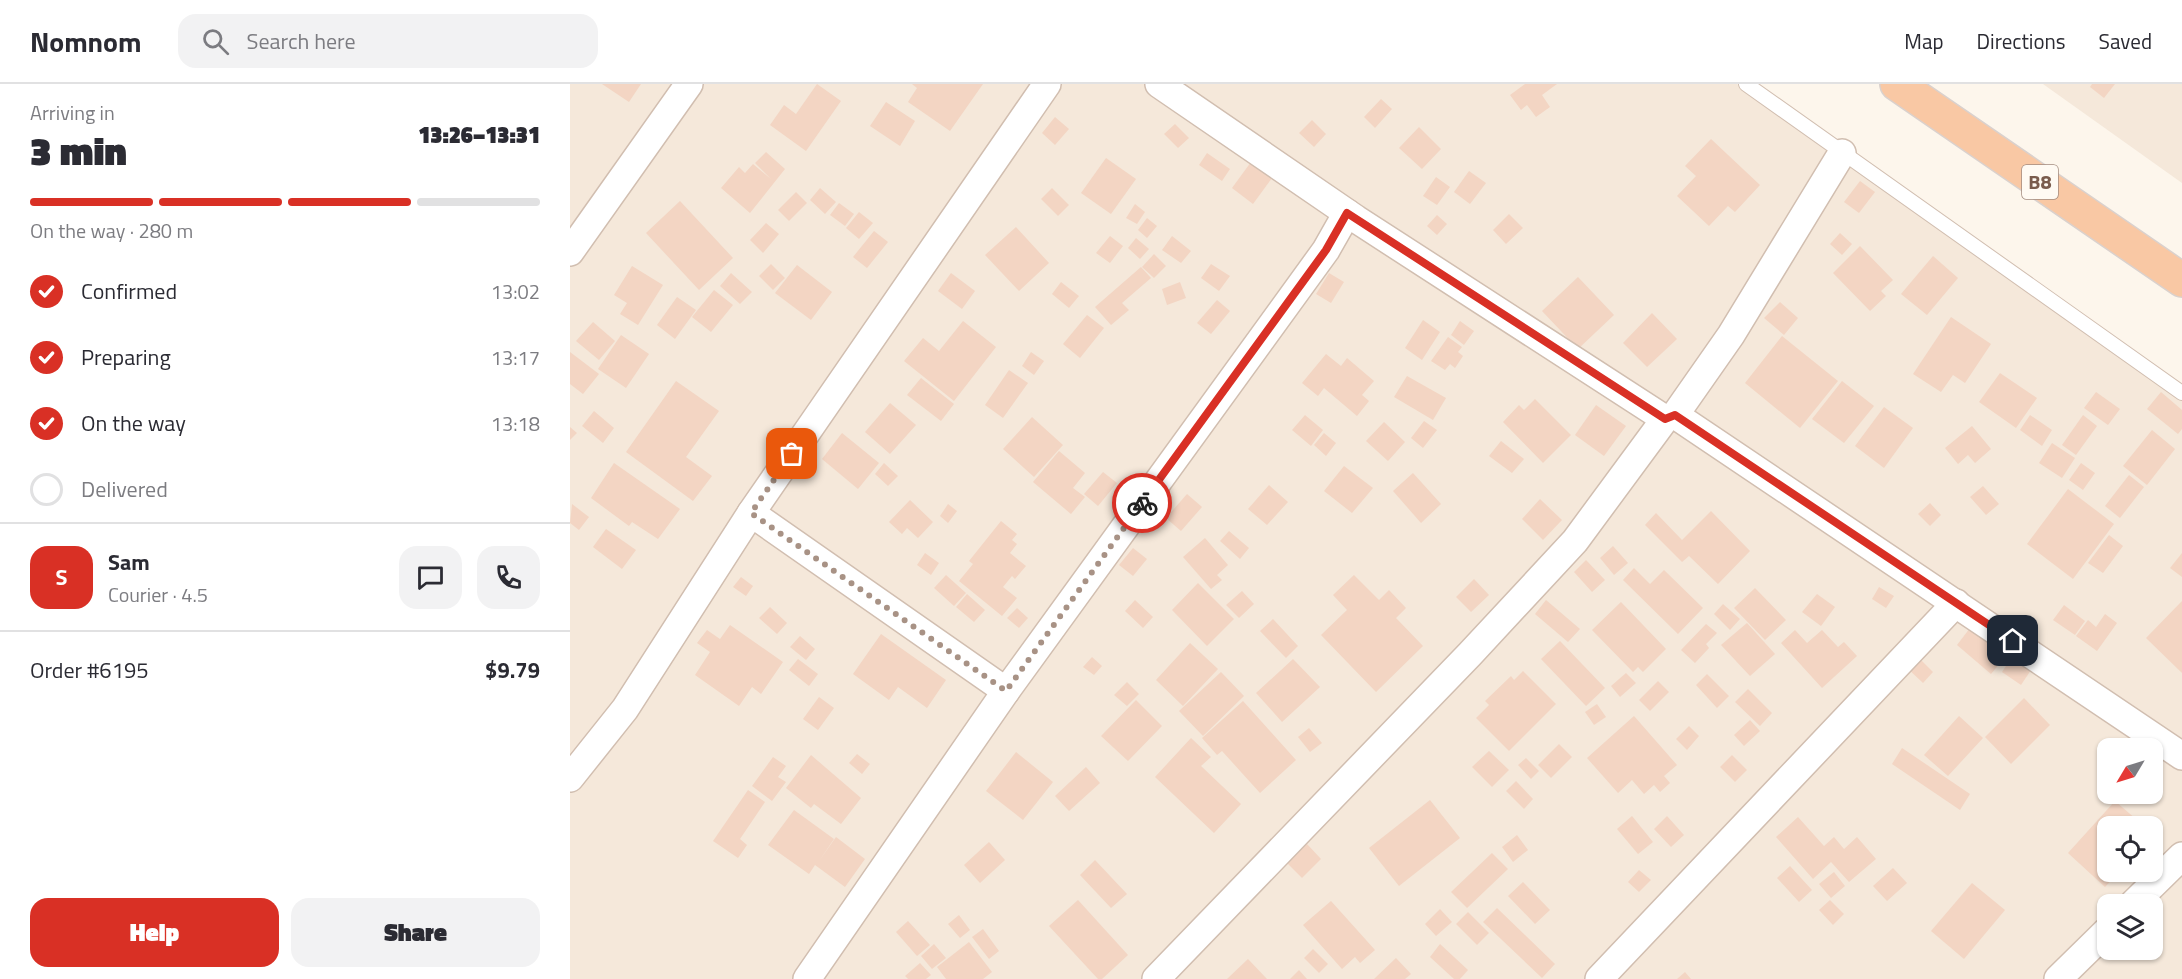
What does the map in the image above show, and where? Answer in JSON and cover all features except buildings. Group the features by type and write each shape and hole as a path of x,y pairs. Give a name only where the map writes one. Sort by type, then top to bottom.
{"highway":[{"name":"B8","path":"1898,84 2182,280"}],"street":[{"path":"570,252 689,84"},
{"path":"570,778 625,709 751,513 1047,84"},
{"path":"1159,84 1347,213 1670,417 1956,603 2182,756"},
{"path":"1156,979 1470,654 1575,541 1736,327 1842,153"},
{"path":"807,979 1006,691 1326,250 1347,213"},
{"path":"751,513 1006,691"},
{"path":"1599,979 1956,603"},
{"path":"2143,894 2182,856"},
{"path":"2058,979 2097,941"}],"lane":[{"path":"1746,84 2182,393"}],"shaded area":[{"path":"570,84 1737,84 2182,398 2182,979 570,979"},
{"path":"2043,84 2182,84 2182,183"}],"way so far":[{"path":"792,454 751,513 1006,691 1142,503"}],"route":[{"path":"1142,503 1326,250 1347,213 1665,419 1675,415 2013,641"}]}
